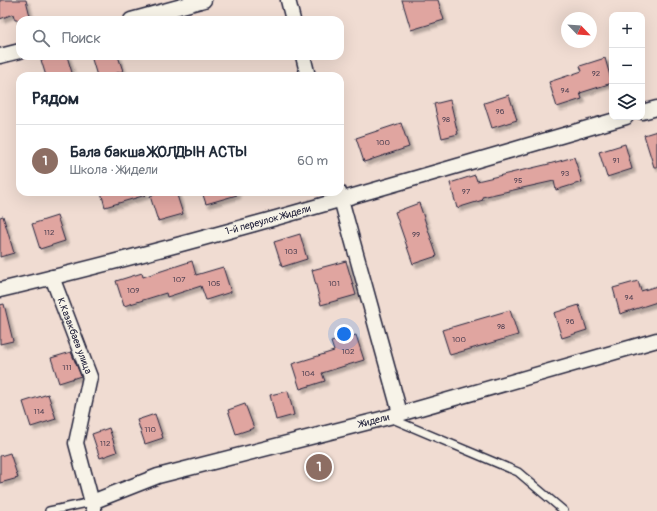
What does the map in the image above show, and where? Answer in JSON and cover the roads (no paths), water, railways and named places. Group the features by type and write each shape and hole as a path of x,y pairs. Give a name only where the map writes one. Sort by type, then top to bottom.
{"street":[{"path":"146,16 204,0"},
{"path":"288,0 292,16"},
{"path":"0,56 16,52"},
{"path":"304,60 307,72"},
{"path":"645,111 657,108"},
{"name":"1-й переулок Жидели","path":"344,195 615,120"},
{"path":"340,196 395,415"},
{"name":"1-й переулок Жидели","path":"0,290 52,278 340,196"},
{"name":"К.Казакбаев улица","path":"52,278 90,377 76,443 93,507"},
{"name":"Жидели","path":"93,507 158,476 395,415 657,340"}],"lane":[{"path":"395,415 518,472 564,511"},
{"path":"49,511 93,507"}],"place":[{"name":"Бала бакша ЖОЛДЫН АСТЫ","path":"319,467"}]}
